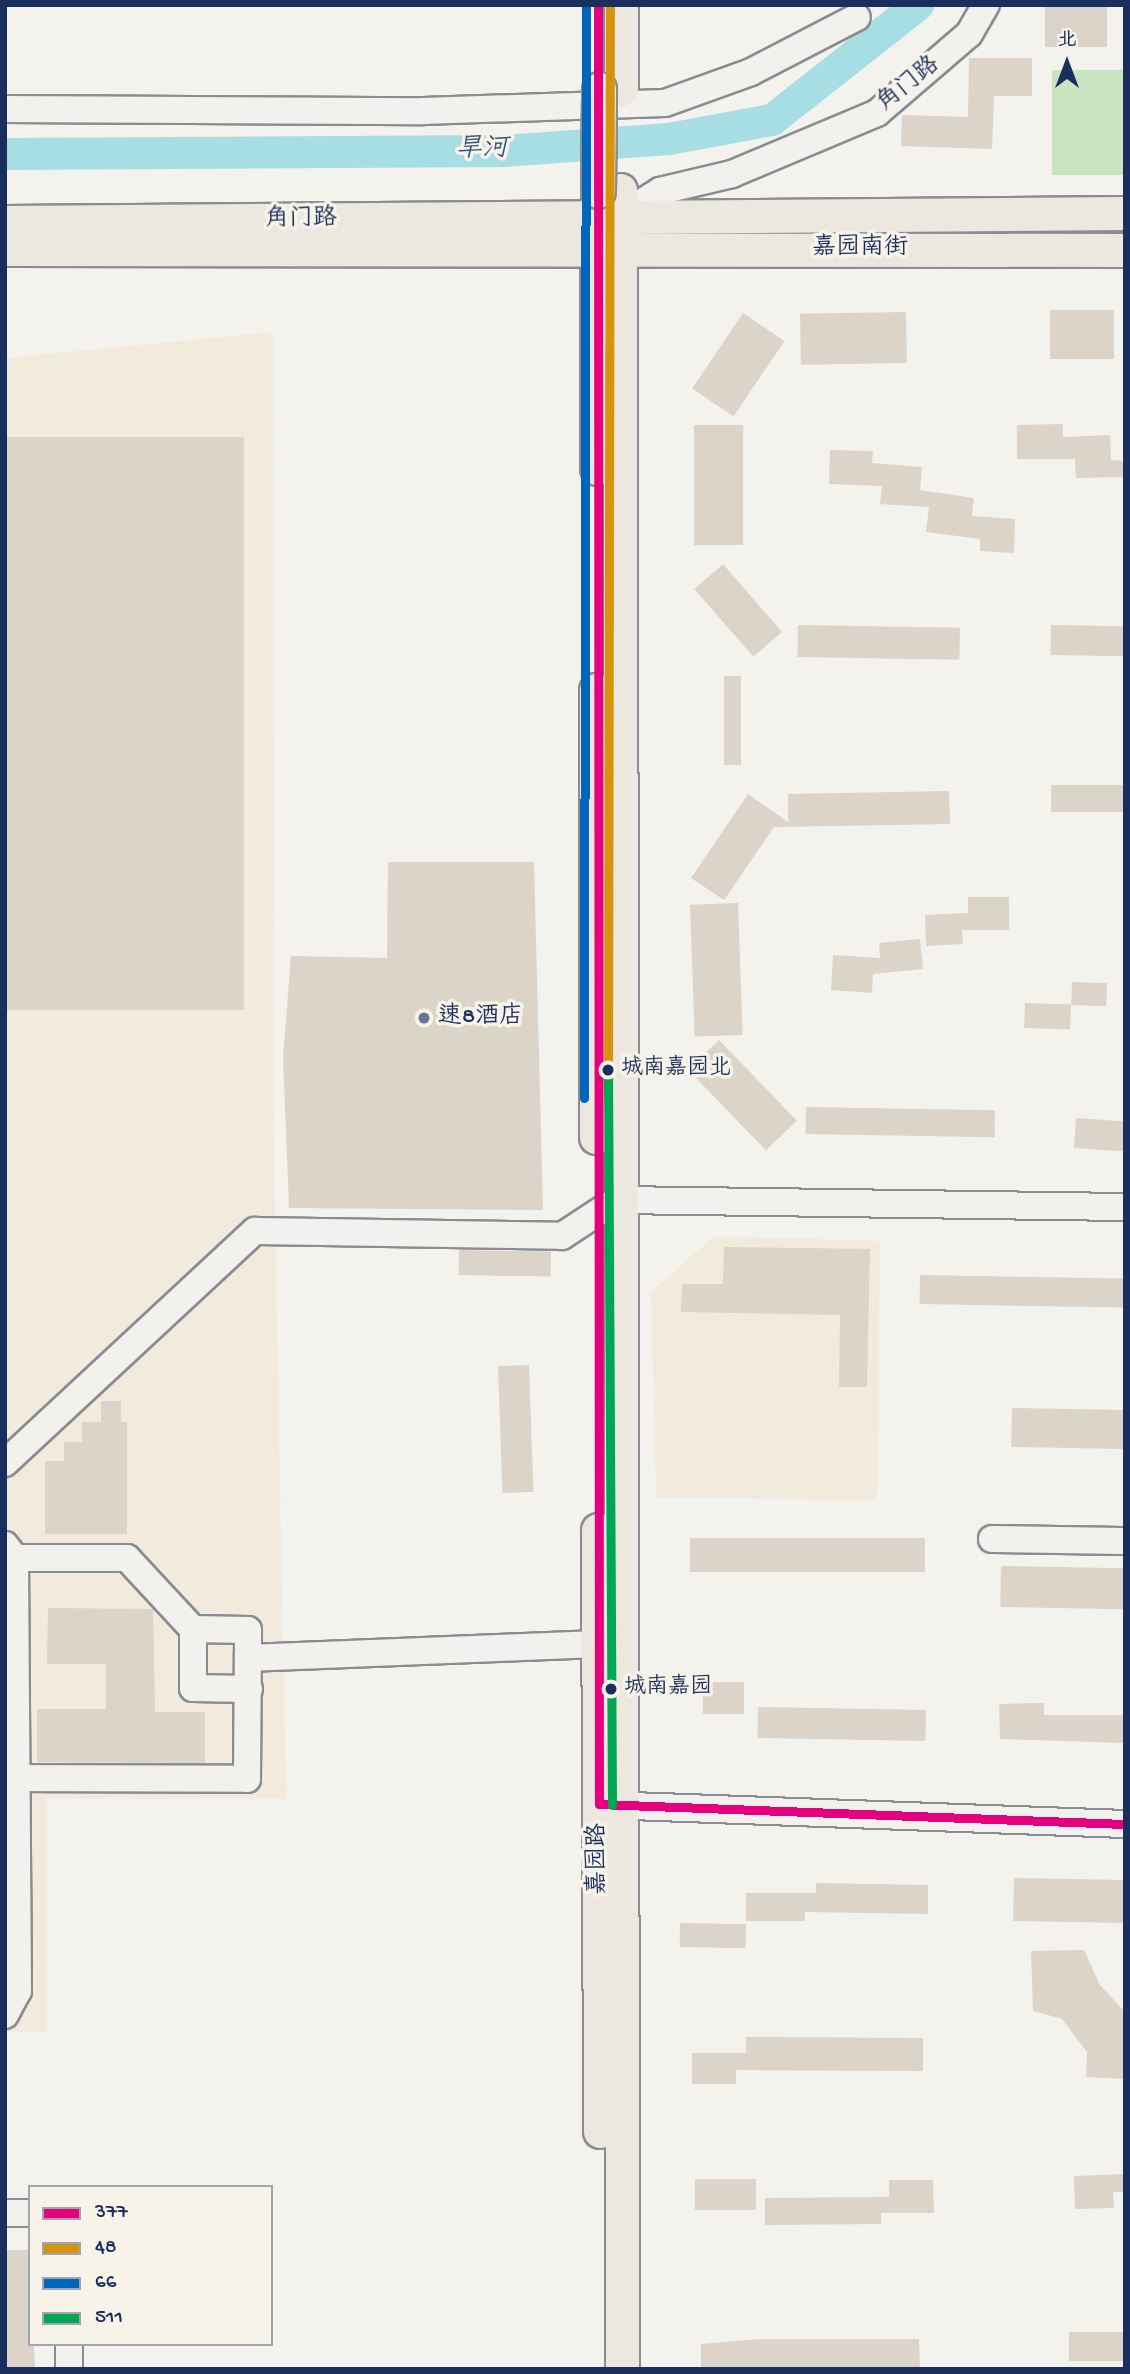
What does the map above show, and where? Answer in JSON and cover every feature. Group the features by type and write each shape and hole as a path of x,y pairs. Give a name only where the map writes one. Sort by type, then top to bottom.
{"main road":[{"name":"嘉园路","path":"598,5 610,89"},
{"name":"嘉园路","path":"621,5 610,89 608,219 606,1207 611,1805 622,2369"},
{"name":"嘉园南街","path":"608,219 1125,213"},
{"name":"嘉园南街","path":"608,219 1125,250"},
{"name":"角门路","path":"5,222 608,219"},
{"name":"角门路","path":"5,249 608,219"},
{"name":"嘉园路","path":"600,2369 611,1805"}],"street":[{"name":"角门路","path":"608,219 660,191 732,174 877,113 969,34 986,5"},
{"path":"5,109 423,111 665,103 751,72 856,17"},
{"path":"5,1463 255,1231 562,1236 606,1207 1125,1207"},
{"path":"992,1539 1125,1541"},
{"path":"5,2015 18,1991 10,1902 14,1778 10,1551 127,1558 193,1629 193,1688 248,1689"},
{"path":"14,1778 247,1779 248,1630 193,1629"},
{"path":"248,1658 610,1643"},
{"path":"611,1805 1125,1824"},
{"path":"5,2213 28,2213"},
{"path":"69,2346 69,2369"}],"shaded area":[{"path":"273,332 275,1231 286,1799 46,1798 47,2032 5,2032 5,358"},
{"path":"714,1236 880,1241 877,1501 656,1497 651,1292"}],"green space":[{"path":"1052,70 1125,70 1125,175 1052,175"}],"building":[{"path":"1045,5 1107,5 1107,47 1045,47"},
{"path":"969,58 1032,58 1032,96 994,96 992,149 901,146 902,115 968,117"},
{"path":"1050,310 1114,310 1114,359 1050,359"},
{"path":"906,312 907,363 801,365 800,314"},
{"path":"743,313 784,341 734,416 692,388"},
{"path":"1063,424 1063,437 1110,435 1111,460 1125,461 1125,477 1076,478 1075,459 1017,459 1017,425"},
{"path":"694,425 743,425 743,545 694,545"},
{"path":"5,437 244,437 244,1010 5,1010"},
{"path":"830,450 873,451 872,463 922,467 920,490 974,498 972,516 1015,519 1014,553 980,551 980,539 926,532 929,507 880,504 882,486 829,484"},
{"path":"723,564 782,632 753,657 694,589"},
{"path":"798,625 960,628 959,660 797,657"},
{"path":"1051,625 1125,626 1124,656 1050,655"},
{"path":"724,676 741,676 741,765 724,765"},
{"path":"1051,785 1125,785 1125,812 1051,812"},
{"path":"949,791 950,824 774,827 724,900 691,878 748,794 788,822 788,794"},
{"path":"388,862 534,862 543,1210 289,1208 283,1057 291,956 387,958"},
{"path":"968,897 1009,897 1009,930 962,930 963,944 926,946 925,915 968,913"},
{"path":"738,903 743,1035 695,1037 690,905"},
{"path":"920,939 923,969 873,974 872,993 831,990 833,955 880,958 879,943"},
{"path":"1072,982 1107,983 1106,1006 1071,1005"},
{"path":"1025,1003 1071,1005 1070,1030 1024,1028"},
{"path":"719,1040 797,1121 766,1150 688,1070"},
{"path":"806,1107 995,1110 994,1137 806,1134"},
{"path":"1076,1118 1125,1121 1123,1151 1074,1148"},
{"path":"724,1247 870,1249 867,1387 839,1387 840,1315 681,1312 682,1284 723,1284"},
{"path":"459,1250 551,1252 551,1277 459,1275"},
{"path":"920,1275 1125,1279 1124,1308 919,1304"},
{"path":"529,1365 533,1492 502,1493 498,1366"},
{"path":"101,1401 121,1401 121,1422 127,1422 127,1534 45,1534 45,1461 64,1461 64,1442 82,1442 82,1422 101,1422"},
{"path":"1012,1408 1125,1410 1124,1449 1011,1447"},
{"path":"690,1538 925,1538 925,1572 690,1572"},
{"path":"1001,1566 1125,1568 1124,1609 1000,1607"},
{"path":"48,1608 153,1609 155,1712 205,1712 205,1763 37,1762 37,1709 106,1709 106,1664 47,1664"},
{"path":"703,1682 744,1682 744,1714 703,1714"},
{"path":"1044,1703 1044,1715 1125,1715 1125,1743 1000,1739 999,1704"},
{"path":"758,1707 926,1710 925,1741 757,1738"},
{"path":"1014,1878 1125,1880 1124,1923 1013,1921"},
{"path":"816,1883 928,1885 928,1914 805,1912 805,1921 746,1921 746,1893 816,1893"},
{"path":"680,1923 746,1924 746,1948 680,1947"},
{"path":"1084,1950 1100,1985 1125,2012 1125,2079 1086,2077 1087,2052 1062,2019 1033,2011 1031,1951"},
{"path":"746,2037 923,2038 923,2071 736,2070 736,2084 692,2084 692,2053 746,2053"},
{"path":"1125,2174 1125,2192 1113,2192 1114,2208 1075,2209 1074,2176"},
{"path":"695,2179 756,2179 756,2210 695,2210"},
{"path":"889,2180 933,2180 934,2213 881,2213 881,2224 765,2225 765,2198 889,2197"},
{"path":"5,2250 28,2250 28,2346 34,2346 35,2369 5,2369"},
{"path":"1069,2332 1125,2332 1125,2361 1069,2361"},
{"path":"760,2339 919,2339 920,2369 701,2369 701,2344"}],"waterway":[{"name":"旱河","path":"5,154 505,151 669,139 772,120 918,5"}],"transit line":[{"name":"66","path":"584,1098 586,5"},
{"name":"377","path":"598,5 599,1804 1125,1824"},
{"name":"48","path":"608,1098 610,5"},
{"name":"511","path":"608,1068 612,1805"}],"place":[{"name":"速8酒店","path":"424,1018"},
{"name":"城南嘉园北","path":"608,1070"},
{"name":"城南嘉园","path":"611,1689"}]}
